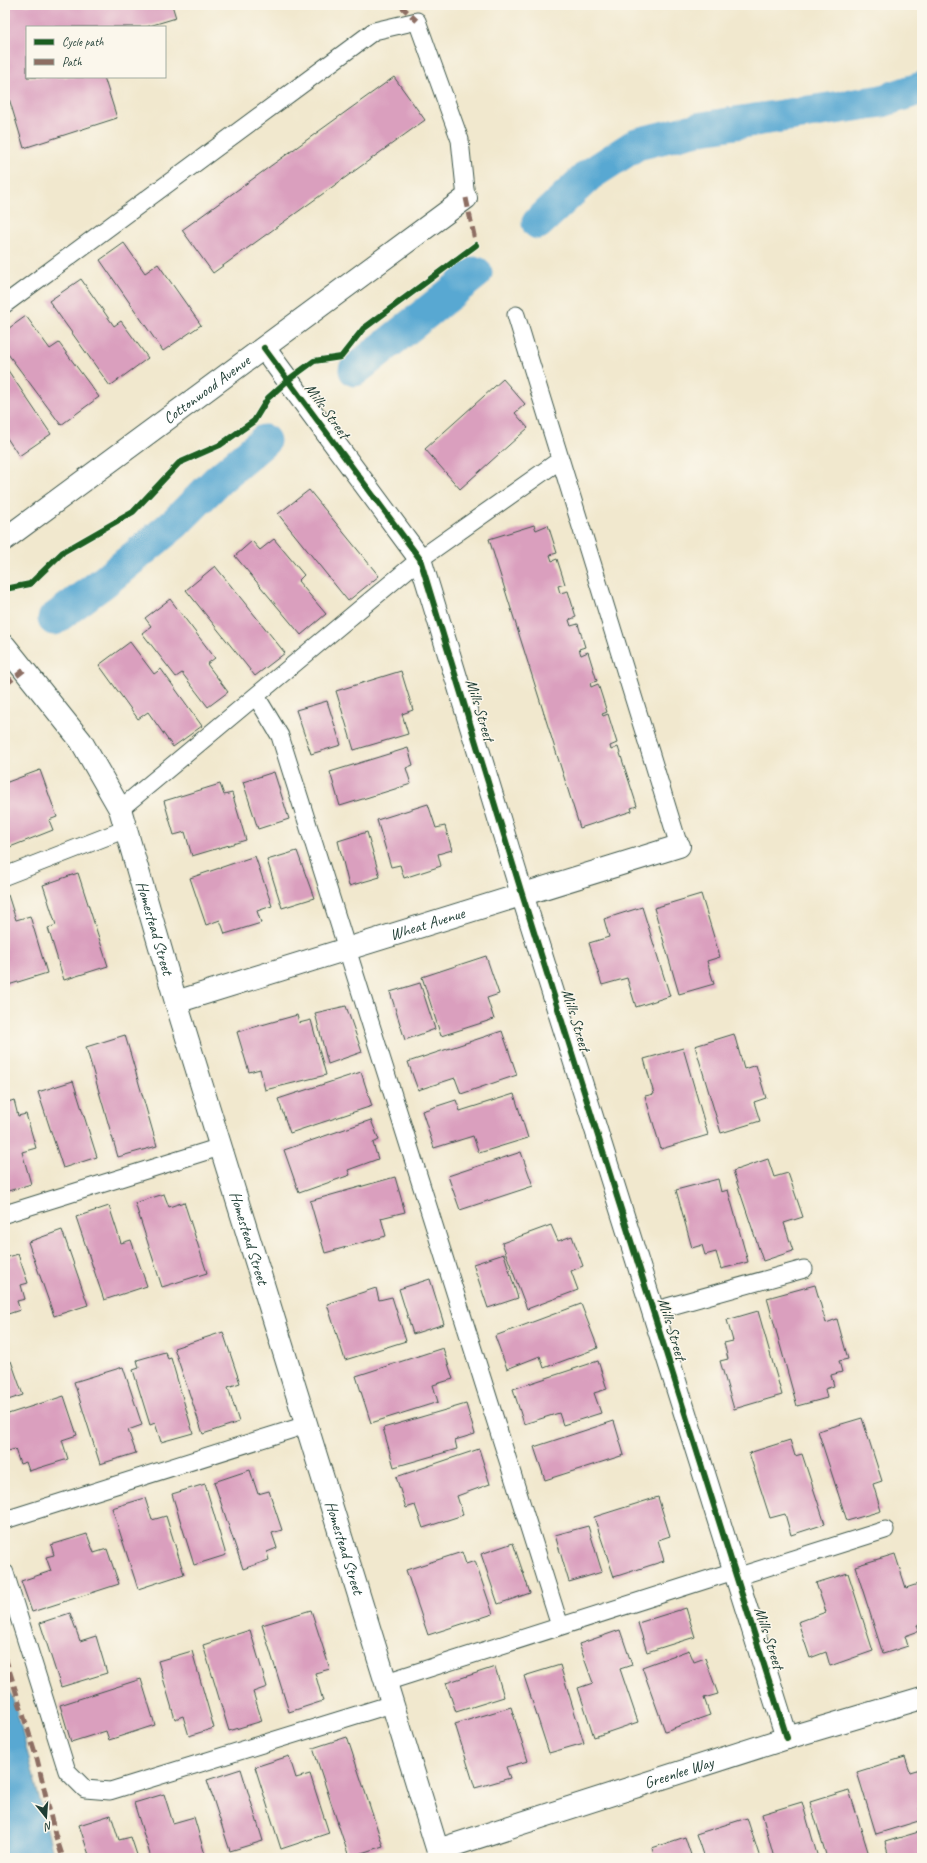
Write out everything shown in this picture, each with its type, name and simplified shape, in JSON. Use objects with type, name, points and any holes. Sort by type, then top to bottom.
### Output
[{"type":"street","name":"Cottonwood Avenue","points":[[5,539],[466,198]]},
{"type":"street","name":"Mills Street","points":[[264,348],[420,560],[522,894],[787,1738]]},
{"type":"street","name":"Homestead Street","points":[[5,646],[81,741],[120,809],[220,1147],[439,1854]]},
{"type":"street","name":"Wheat Avenue","points":[[176,1002],[680,846]]},
{"type":"street","name":"Greenlee Way","points":[[439,1854],[787,1738],[922,1698]]},
{"type":"lane","points":[[5,304],[374,31],[417,21],[460,140],[466,198]]},
{"type":"lane","points":[[516,315],[680,846]]},
{"type":"lane","points":[[120,809],[420,560],[560,460]]},
{"type":"lane","points":[[256,696],[280,736],[348,948],[560,1626]]},
{"type":"lane","points":[[5,876],[126,830]]},
{"type":"lane","points":[[5,1214],[220,1147]]},
{"type":"lane","points":[[653,1311],[804,1269]]},
{"type":"lane","points":[[5,1520],[306,1425]]},
{"type":"lane","points":[[386,1682],[560,1626],[885,1530]]},
{"type":"lane","points":[[5,1573],[67,1771],[85,1789],[110,1790],[392,1704]]},
{"type":"water","points":[[5,1674],[20,1723],[54,1857],[52,1858],[5,1858]]},
{"type":"building","points":[[5,5],[172,5],[176,18],[149,26],[26,26],[26,78],[104,78],[117,118],[24,148],[5,85]]},
{"type":"building","points":[[394,77],[425,120],[213,273],[182,230]]},
{"type":"building","points":[[124,243],[145,273],[158,264],[201,325],[163,351],[100,260]]},
{"type":"building","points":[[81,279],[114,326],[121,321],[148,358],[110,386],[49,301]]},
{"type":"building","points":[[26,316],[50,349],[59,343],[99,397],[61,425],[5,350],[5,331]]},
{"type":"building","points":[[5,366],[51,434],[19,456],[5,435]]},
{"type":"building","points":[[503,379],[525,404],[515,413],[528,428],[460,489],[425,449]]},
{"type":"building","points":[[309,490],[379,576],[348,601],[278,514]]},
{"type":"building","points":[[534,525],[536,530],[548,525],[557,553],[550,555],[552,561],[557,559],[565,584],[558,586],[560,593],[568,591],[576,617],[569,620],[571,626],[578,624],[585,647],[579,649],[581,655],[588,652],[597,681],[590,683],[591,687],[598,684],[607,712],[602,714],[603,716],[608,714],[617,743],[610,746],[611,750],[618,747],[637,806],[631,808],[632,811],[580,828],[489,539]]},
{"type":"building","points":[[274,539],[304,575],[298,581],[326,614],[301,635],[235,556],[252,541],[260,550]]},
{"type":"building","points":[[215,566],[285,653],[255,676],[186,590]]},
{"type":"building","points":[[170,599],[215,658],[207,664],[228,692],[208,707],[182,673],[176,677],[142,633],[151,626],[145,618]]},
{"type":"building","points":[[130,642],[154,674],[161,669],[202,726],[173,747],[148,712],[138,719],[99,665]]},
{"type":"building","points":[[401,671],[413,710],[402,714],[408,734],[354,750],[336,691]]},
{"type":"building","points":[[327,701],[341,745],[311,754],[296,710]]},
{"type":"building","points":[[408,748],[413,765],[406,768],[411,784],[340,806],[330,772]]},
{"type":"building","points":[[40,770],[57,817],[49,820],[53,830],[5,849],[5,783]]},
{"type":"building","points":[[274,772],[289,819],[258,829],[243,782]]},
{"type":"building","points":[[220,784],[224,795],[232,793],[246,840],[192,856],[185,832],[174,835],[164,801]]},
{"type":"building","points":[[428,804],[436,828],[445,826],[452,850],[438,854],[441,866],[404,878],[400,865],[391,867],[377,820]]},
{"type":"building","points":[[367,832],[380,877],[349,886],[338,841]]},
{"type":"building","points":[[297,851],[314,898],[282,908],[267,860]]},
{"type":"building","points":[[255,856],[272,906],[257,911],[261,923],[225,934],[220,920],[206,925],[190,878]]},
{"type":"building","points":[[78,873],[108,966],[64,980],[48,928],[56,925],[43,885]]},
{"type":"building","points":[[701,894],[720,957],[707,961],[714,984],[679,994],[654,908]]},
{"type":"building","points":[[8,895],[16,920],[30,916],[47,973],[5,986],[5,896]]},
{"type":"building","points":[[642,907],[670,996],[636,1007],[627,978],[602,985],[589,943],[609,937],[604,919]]},
{"type":"building","points":[[486,956],[499,994],[487,998],[494,1019],[441,1036],[422,977]]},
{"type":"building","points":[[420,983],[435,1029],[405,1040],[390,992]]},
{"type":"building","points":[[346,1006],[362,1052],[328,1064],[315,1013]]},
{"type":"building","points":[[297,1015],[299,1023],[311,1020],[326,1075],[265,1090],[260,1069],[249,1072],[237,1032]]},
{"type":"building","points":[[502,1031],[517,1075],[461,1094],[455,1078],[418,1090],[408,1062]]},
{"type":"building","points":[[734,1034],[744,1069],[756,1065],[766,1098],[754,1102],[760,1121],[721,1133],[695,1046]]},
{"type":"building","points":[[125,1035],[157,1146],[118,1157],[86,1047]]},
{"type":"building","points":[[683,1048],[708,1135],[661,1149],[645,1096],[654,1094],[644,1059]]},
{"type":"building","points":[[361,1072],[372,1106],[290,1133],[278,1099]]},
{"type":"building","points":[[73,1081],[97,1157],[63,1168],[38,1092]]},
{"type":"building","points":[[514,1094],[528,1138],[479,1153],[473,1136],[434,1148],[422,1111],[456,1100],[460,1111]]},
{"type":"building","points":[[14,1100],[18,1116],[26,1114],[36,1148],[22,1152],[31,1184],[5,1192],[5,1103]]},
{"type":"building","points":[[371,1120],[379,1140],[373,1143],[378,1159],[348,1170],[350,1175],[299,1193],[284,1150]]},
{"type":"building","points":[[521,1152],[533,1186],[460,1210],[448,1176]]},
{"type":"building","points":[[768,1159],[774,1177],[788,1173],[803,1217],[784,1223],[793,1251],[763,1261],[733,1171]]},
{"type":"building","points":[[395,1177],[405,1212],[381,1218],[386,1236],[325,1253],[310,1201]]},
{"type":"building","points":[[718,1179],[721,1192],[728,1190],[748,1262],[721,1269],[716,1252],[705,1255],[702,1245],[692,1248],[676,1190]]},
{"type":"building","points":[[164,1194],[169,1207],[184,1202],[207,1273],[162,1287],[135,1203]]},
{"type":"building","points":[[109,1206],[121,1243],[131,1240],[147,1286],[104,1300],[76,1217]]},
{"type":"building","points":[[551,1225],[558,1241],[572,1236],[583,1266],[571,1271],[578,1290],[527,1309],[502,1243]]},
{"type":"building","points":[[62,1230],[88,1305],[54,1316],[28,1242]]},
{"type":"building","points":[[18,1254],[28,1283],[21,1285],[25,1299],[17,1301],[20,1310],[5,1315],[5,1258]]},
{"type":"building","points":[[504,1254],[518,1298],[488,1308],[473,1264]]},
{"type":"building","points":[[430,1279],[444,1324],[413,1334],[399,1289]]},
{"type":"building","points":[[815,1285],[826,1323],[837,1319],[848,1359],[839,1361],[842,1372],[831,1375],[834,1386],[825,1389],[827,1398],[797,1406],[767,1298]]},
{"type":"building","points":[[376,1288],[379,1300],[392,1297],[406,1341],[345,1360],[327,1304]]},
{"type":"building","points":[[581,1304],[598,1348],[544,1368],[540,1356],[507,1369],[495,1336]]},
{"type":"building","points":[[758,1311],[782,1395],[734,1409],[720,1361],[728,1359],[724,1343],[733,1341],[727,1320]]},
{"type":"building","points":[[223,1332],[240,1383],[228,1387],[239,1422],[203,1434],[174,1348]]},
{"type":"building","points":[[443,1348],[453,1379],[433,1385],[438,1402],[371,1423],[356,1376]]},
{"type":"building","points":[[165,1352],[168,1359],[171,1358],[193,1433],[161,1442],[155,1423],[150,1425],[133,1370],[139,1368],[137,1360]]},
{"type":"building","points":[[11,1361],[23,1395],[5,1401],[5,1363]]},
{"type":"building","points":[[598,1361],[607,1389],[594,1393],[601,1413],[563,1425],[559,1413],[524,1424],[513,1389]]},
{"type":"building","points":[[123,1367],[142,1425],[128,1430],[136,1453],[100,1464],[74,1382]]},
{"type":"building","points":[[64,1396],[77,1435],[62,1440],[68,1459],[29,1471],[26,1462],[20,1464],[15,1449],[5,1452],[5,1415]]},
{"type":"building","points":[[466,1404],[475,1434],[455,1440],[457,1449],[394,1467],[383,1428]]},
{"type":"building","points":[[862,1418],[882,1481],[873,1484],[881,1511],[847,1521],[818,1431]]},
{"type":"building","points":[[614,1421],[624,1455],[545,1480],[534,1447]]},
{"type":"building","points":[[790,1440],[795,1456],[802,1454],[825,1524],[791,1535],[785,1514],[770,1518],[749,1453]]},
{"type":"building","points":[[479,1449],[490,1484],[457,1496],[463,1515],[423,1528],[415,1505],[406,1508],[396,1477]]},
{"type":"building","points":[[250,1470],[258,1494],[269,1491],[282,1530],[272,1533],[277,1548],[267,1552],[269,1560],[243,1569],[214,1482]]},
{"type":"building","points":[[205,1484],[226,1555],[194,1565],[172,1494]]},
{"type":"building","points":[[658,1497],[670,1536],[658,1540],[664,1561],[614,1577],[594,1517]]},
{"type":"building","points":[[145,1498],[152,1520],[166,1516],[184,1574],[138,1589],[112,1508]]},
{"type":"building","points":[[588,1526],[602,1572],[569,1582],[555,1535]]},
{"type":"building","points":[[87,1534],[94,1553],[107,1549],[119,1584],[32,1612],[21,1581],[51,1571],[46,1557],[54,1555],[51,1545]]},
{"type":"building","points":[[513,1543],[530,1593],[498,1604],[481,1554]]},
{"type":"building","points":[[462,1552],[466,1564],[475,1561],[493,1614],[428,1635],[406,1570]]},
{"type":"building","points":[[895,1554],[906,1588],[918,1584],[922,1596],[922,1624],[917,1625],[919,1631],[905,1636],[908,1646],[883,1654],[855,1566]]},
{"type":"building","points":[[848,1573],[873,1651],[830,1666],[826,1652],[810,1658],[798,1622],[826,1612],[816,1583]]},
{"type":"building","points":[[686,1608],[695,1637],[647,1652],[638,1623]]},
{"type":"building","points":[[311,1610],[330,1669],[315,1673],[323,1701],[289,1712],[262,1625]]},
{"type":"building","points":[[70,1613],[80,1641],[96,1636],[107,1673],[61,1687],[40,1623]]},
{"type":"building","points":[[250,1630],[267,1687],[253,1692],[262,1721],[229,1731],[203,1645]]},
{"type":"building","points":[[620,1630],[632,1665],[620,1669],[638,1722],[594,1737],[578,1688],[593,1683],[579,1644]]},
{"type":"building","points":[[689,1650],[694,1662],[705,1658],[718,1694],[704,1698],[710,1715],[665,1731],[642,1667]]},
{"type":"building","points":[[192,1651],[214,1728],[189,1736],[183,1716],[175,1719],[158,1661]]},
{"type":"building","points":[[560,1665],[584,1743],[549,1753],[524,1676]]},
{"type":"building","points":[[495,1667],[504,1697],[456,1712],[446,1683]]},
{"type":"building","points":[[141,1679],[155,1725],[109,1740],[106,1731],[71,1742],[60,1705]]},
{"type":"building","points":[[511,1707],[528,1761],[506,1767],[510,1778],[475,1788],[455,1724]]},
{"type":"building","points":[[347,1737],[383,1846],[349,1857],[313,1748]]},
{"type":"building","points":[[289,1756],[296,1778],[310,1774],[329,1833],[281,1849],[255,1767]]},
{"type":"building","points":[[905,1757],[910,1772],[920,1769],[922,1775],[922,1807],[919,1808],[922,1820],[876,1834],[857,1772]]},
{"type":"building","points":[[241,1769],[263,1841],[230,1851],[207,1780]]},
{"type":"building","points":[[849,1790],[870,1858],[827,1858],[810,1802]]},
{"type":"building","points":[[164,1794],[173,1823],[194,1817],[206,1858],[151,1858],[134,1803]]},
{"type":"building","points":[[802,1802],[818,1858],[774,1858],[762,1814]]},
{"type":"building","points":[[111,1815],[119,1840],[131,1837],[138,1858],[90,1858],[79,1825]]},
{"type":"building","points":[[747,1818],[760,1858],[704,1858],[696,1834]]},
{"type":"building","points":[[922,1831],[922,1858],[889,1858],[885,1842]]},
{"type":"building","points":[[685,1837],[692,1858],[655,1858],[652,1848]]},
{"type":"building","points":[[633,1855],[634,1858],[624,1858]]},
{"type":"waterway","points":[[538,223],[589,175],[637,144],[702,128],[882,101],[922,88]]},
{"type":"waterway","points":[[355,370],[476,273]]},
{"type":"waterway","points":[[54,619],[104,582],[174,524],[218,480],[264,441]]},
{"type":"marked path","points":[[400,5],[417,21]]},
{"type":"marked path","points":[[466,198],[476,245],[473,247]]},
{"type":"marked path","points":[[5,685],[24,670]]},
{"type":"marked path","points":[[5,1657],[37,1759],[55,1834],[63,1858]]},
{"type":"cycle path","points":[[5,589],[30,584],[63,552],[133,512],[179,463],[220,445],[254,421],[268,398],[288,380],[314,361],[341,357],[363,329],[476,245]]},
{"type":"cycle path","points":[[264,348],[420,559],[522,894],[787,1738]]}]
